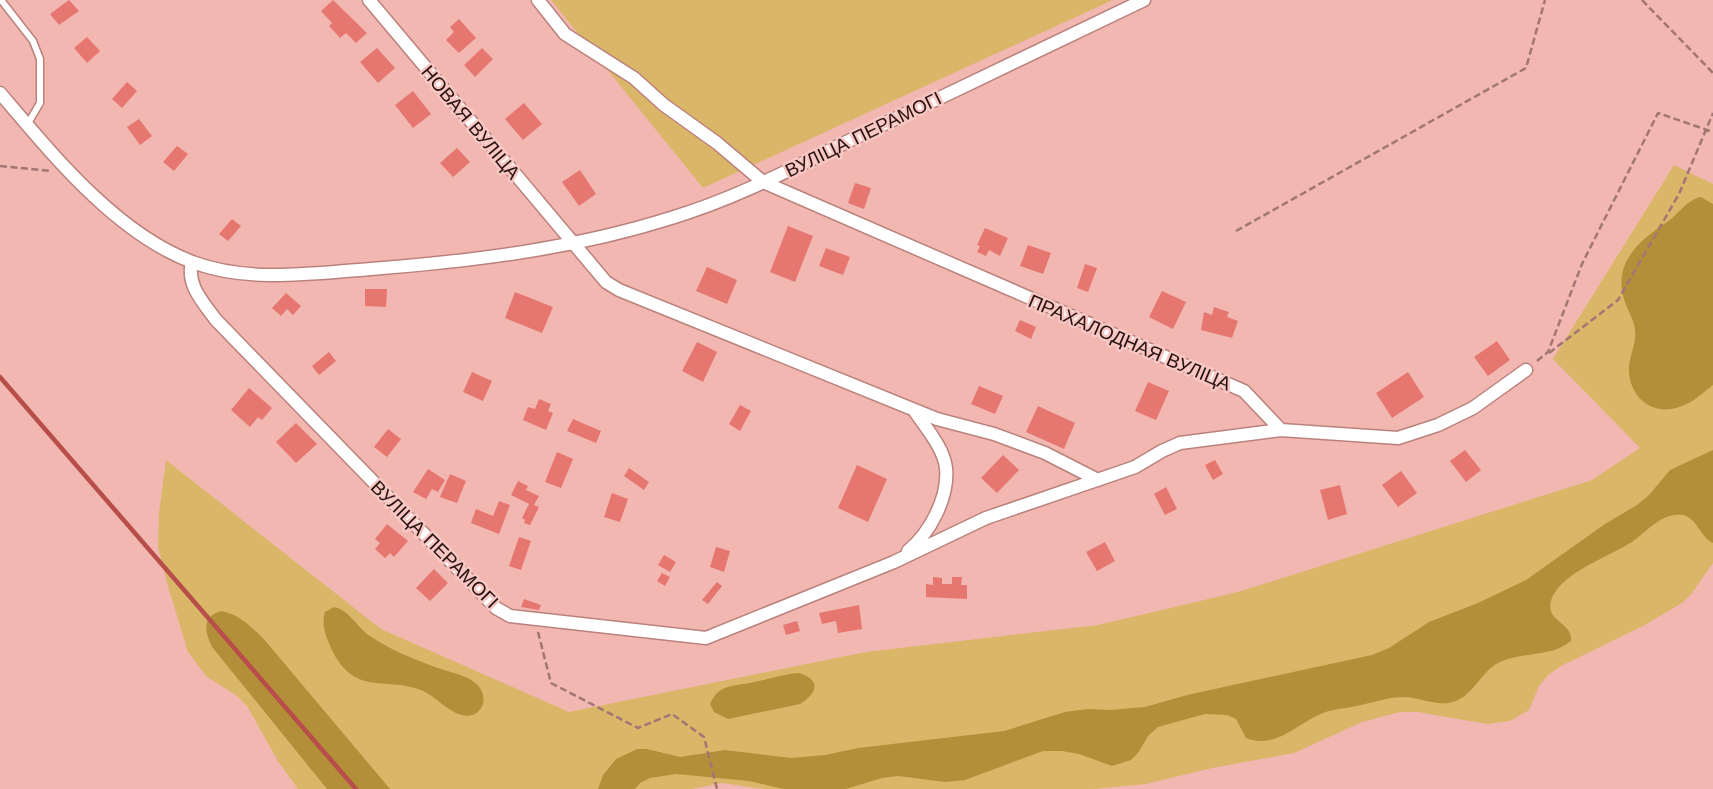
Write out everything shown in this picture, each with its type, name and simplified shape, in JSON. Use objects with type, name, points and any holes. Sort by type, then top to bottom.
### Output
[{"type":"street","name":"НОВАЯ ВУЛІЦА","points":[[369,0],[573,245]]},
{"type":"street","name":"ПРАХАЛОДНАЯ ВУЛІЦА","points":[[538,0],[565,34],[634,78],[664,105],[717,143],[763,182],[1244,391],[1281,430]]},
{"type":"street","name":"ВУЛІЦА ПЕРАМОГІ","points":[[0,93],[92,196],[140,232],[192,262],[244,274],[279,275],[462,262],[573,245],[673,218],[763,182],[1144,0]]},
{"type":"street","points":[[573,245],[606,282],[619,290],[914,409],[1020,443],[1098,480]]},
{"type":"street","name":"ВУЛІЦА ПЕРАМОГІ","points":[[192,262],[191,282],[216,320],[496,608],[510,616],[706,638],[894,562],[986,518],[1135,467],[1162,450],[1180,443],[1281,430]]},
{"type":"street","points":[[1281,430],[1398,438],[1438,425],[1473,408],[1526,370]]},
{"type":"street","name":"ВУЛІЦА ПЕРАМОГІ","points":[[894,562],[926,532],[937,512],[945,485],[946,467],[939,449],[914,409]]},
{"type":"lane","points":[[1,0],[33,41],[40,59],[40,103],[27,125]]},
{"type":"path","points":[[1236,231],[1526,68],[1545,0]]},
{"type":"path","points":[[1642,0],[1713,73]]},
{"type":"path","points":[[1526,370],[1548,352],[1582,264],[1658,113],[1713,132]]},
{"type":"path","points":[[1526,370],[1618,300],[1679,194],[1713,113]]},
{"type":"path","points":[[0,166],[72,174]]},
{"type":"path","points":[[535,619],[551,683],[638,728],[672,714],[704,737],[717,789]]},
{"type":"shaded area","points":[[551,0],[1113,0],[703,188]]},
{"type":"shaded area","points":[[1674,165],[1713,184],[1713,563],[1682,603],[1548,675],[1539,686],[1529,710],[1510,721],[1487,724],[1418,712],[1400,712],[1362,722],[1294,753],[1212,768],[1146,784],[1095,789],[764,789],[722,783],[691,789],[298,789],[278,761],[247,706],[236,695],[207,677],[188,652],[167,583],[158,547],[159,513],[166,460],[381,629],[569,712],[866,652],[1098,625],[1238,592],[1592,480],[1640,448],[1553,359]]},
{"type":"shaded area","points":[[1701,197],[1713,204],[1713,385],[1686,404],[1663,409],[1646,404],[1634,391],[1631,382],[1629,366],[1635,330],[1624,299],[1622,274],[1631,253],[1647,236],[1672,219],[1687,204]]},
{"type":"shaded area","points":[[1713,450],[1713,543],[1683,515],[1674,515],[1658,521],[1632,542],[1574,574],[1557,589],[1550,608],[1555,618],[1568,630],[1571,641],[1554,650],[1500,662],[1456,701],[1436,703],[1410,697],[1387,699],[1333,710],[1318,715],[1279,737],[1258,741],[1246,738],[1236,719],[1227,715],[1205,714],[1158,727],[1131,760],[1112,766],[1079,754],[1043,751],[965,780],[945,782],[898,776],[846,789],[784,789],[749,781],[676,774],[650,778],[635,789],[598,789],[603,775],[616,759],[637,749],[680,757],[725,750],[791,758],[825,755],[858,748],[1004,731],[1065,712],[1145,707],[1187,695],[1372,655],[1389,648],[1429,622],[1526,580],[1605,524],[1637,505],[1670,470]]},
{"type":"shaded area","points":[[334,607],[349,615],[365,633],[386,646],[421,662],[468,678],[480,688],[483,695],[480,709],[465,716],[452,711],[421,690],[370,682],[349,673],[331,648],[325,630],[325,612]]},
{"type":"shaded area","points":[[221,611],[239,618],[263,638],[390,789],[327,789],[212,647],[206,626],[210,617]]},
{"type":"shaded area","points":[[799,673],[814,683],[810,696],[800,704],[728,719],[714,712],[710,704],[717,693],[729,687]]},
{"type":"building","points":[[69,0],[79,11],[59,25],[50,14]]},
{"type":"building","points":[[333,0],[367,33],[356,43],[346,33],[340,38],[329,26],[332,23],[321,11]]},
{"type":"building","points":[[459,19],[476,38],[459,53],[446,40],[454,32],[450,27]]},
{"type":"building","points":[[87,37],[100,51],[87,63],[74,48]]},
{"type":"building","points":[[377,48],[395,68],[378,83],[360,62]]},
{"type":"building","points":[[482,48],[493,59],[475,77],[464,65]]},
{"type":"building","points":[[127,82],[137,91],[122,108],[112,99]]},
{"type":"building","points":[[413,91],[431,114],[413,128],[395,105]]},
{"type":"building","points":[[524,103],[542,124],[523,140],[505,119]]},
{"type":"building","points":[[139,119],[152,136],[140,145],[127,127]]},
{"type":"building","points":[[177,146],[188,154],[174,171],[163,162]]},
{"type":"building","points":[[457,148],[470,162],[453,177],[440,163]]},
{"type":"building","points":[[580,170],[596,194],[579,206],[562,182]]},
{"type":"building","points":[[855,183],[871,188],[864,209],[848,203]]},
{"type":"building","points":[[232,219],[241,226],[228,241],[219,234]]},
{"type":"building","points":[[788,226],[813,236],[795,282],[770,272]]},
{"type":"building","points":[[985,228],[1008,238],[1000,256],[989,250],[986,256],[977,252],[980,246],[977,245]]},
{"type":"building","points":[[1028,245],[1051,253],[1043,274],[1020,266]]},
{"type":"building","points":[[826,248],[850,257],[843,275],[819,266]]},
{"type":"building","points":[[1085,264],[1097,268],[1088,292],[1077,288]]},
{"type":"building","points":[[707,267],[737,280],[727,304],[696,291]]},
{"type":"building","points":[[365,289],[387,289],[386,307],[365,306]]},
{"type":"building","points":[[1162,291],[1186,302],[1173,329],[1149,317]]},
{"type":"building","points":[[515,292],[553,307],[542,333],[505,318]]},
{"type":"building","points":[[286,293],[301,306],[293,315],[287,309],[281,316],[272,308]]},
{"type":"building","points":[[1214,307],[1229,312],[1227,317],[1238,321],[1232,338],[1201,330],[1204,312],[1212,315]]},
{"type":"building","points":[[1020,320],[1036,327],[1031,339],[1015,331]]},
{"type":"building","points":[[1497,341],[1510,360],[1488,376],[1474,357]]},
{"type":"building","points":[[697,342],[717,352],[703,382],[682,371]]},
{"type":"building","points":[[329,352],[336,361],[319,375],[312,366]]},
{"type":"building","points":[[472,372],[492,381],[483,401],[463,392]]},
{"type":"building","points":[[1408,372],[1424,397],[1392,418],[1376,393]]},
{"type":"building","points":[[1148,382],[1169,391],[1156,420],[1135,411]]},
{"type":"building","points":[[979,386],[1003,396],[995,414],[971,404]]},
{"type":"building","points":[[249,388],[272,408],[262,420],[258,417],[250,427],[231,410]]},
{"type":"building","points":[[539,399],[551,404],[548,411],[553,413],[546,430],[523,420],[528,407],[535,409]]},
{"type":"building","points":[[740,405],[751,411],[740,431],[729,424]]},
{"type":"building","points":[[1038,406],[1075,423],[1064,449],[1026,432]]},
{"type":"building","points":[[573,419],[601,431],[596,443],[567,431]]},
{"type":"building","points":[[296,423],[317,444],[296,463],[276,442]]},
{"type":"building","points":[[388,429],[401,439],[387,457],[374,447]]},
{"type":"building","points":[[1465,450],[1481,470],[1466,482],[1450,461]]},
{"type":"building","points":[[557,452],[573,459],[561,488],[545,482]]},
{"type":"building","points":[[1003,455],[1019,470],[997,493],[981,478]]},
{"type":"building","points":[[1215,460],[1223,474],[1213,480],[1205,465]]},
{"type":"building","points":[[857,465],[887,479],[868,522],[838,508]]},
{"type":"building","points":[[629,468],[649,482],[644,490],[624,476]]},
{"type":"building","points":[[428,469],[445,480],[438,492],[432,489],[426,499],[413,492]]},
{"type":"building","points":[[1401,471],[1417,493],[1398,507],[1382,485]]},
{"type":"building","points":[[450,474],[466,481],[457,503],[440,497]]},
{"type":"building","points":[[518,481],[528,486],[526,490],[539,496],[534,505],[539,507],[530,525],[524,523],[522,518],[529,504],[511,495]]},
{"type":"building","points":[[1340,485],[1347,514],[1328,520],[1320,490]]},
{"type":"building","points":[[1166,487],[1177,509],[1165,515],[1154,494]]},
{"type":"building","points":[[612,493],[628,499],[620,522],[604,517]]},
{"type":"building","points":[[499,501],[510,505],[499,534],[471,523],[476,509],[493,516]]},
{"type":"building","points":[[387,524],[408,541],[394,557],[390,553],[385,558],[375,549],[380,543],[375,539]]},
{"type":"building","points":[[519,537],[531,541],[521,570],[509,566]]},
{"type":"building","points":[[1105,542],[1115,561],[1097,571],[1086,552]]},
{"type":"building","points":[[716,547],[730,551],[724,572],[710,567]]},
{"type":"building","points":[[664,555],[676,562],[670,572],[658,565]]},
{"type":"building","points":[[434,569],[448,583],[430,601],[416,588]]},
{"type":"building","points":[[662,573],[670,577],[665,586],[657,581]]},
{"type":"building","points":[[933,577],[942,578],[942,584],[952,584],[952,577],[962,577],[961,585],[967,585],[967,599],[926,597],[926,584],[933,585]]},
{"type":"building","points":[[717,582],[722,586],[708,604],[702,600]]},
{"type":"building","points":[[524,599],[541,605],[539,610],[521,607]]},
{"type":"building","points":[[859,605],[862,629],[838,633],[836,621],[822,624],[819,613]]},
{"type":"building","points":[[797,621],[800,631],[786,635],[783,625]]},
{"type":"waterway","points":[[0,377],[356,789]]}]
